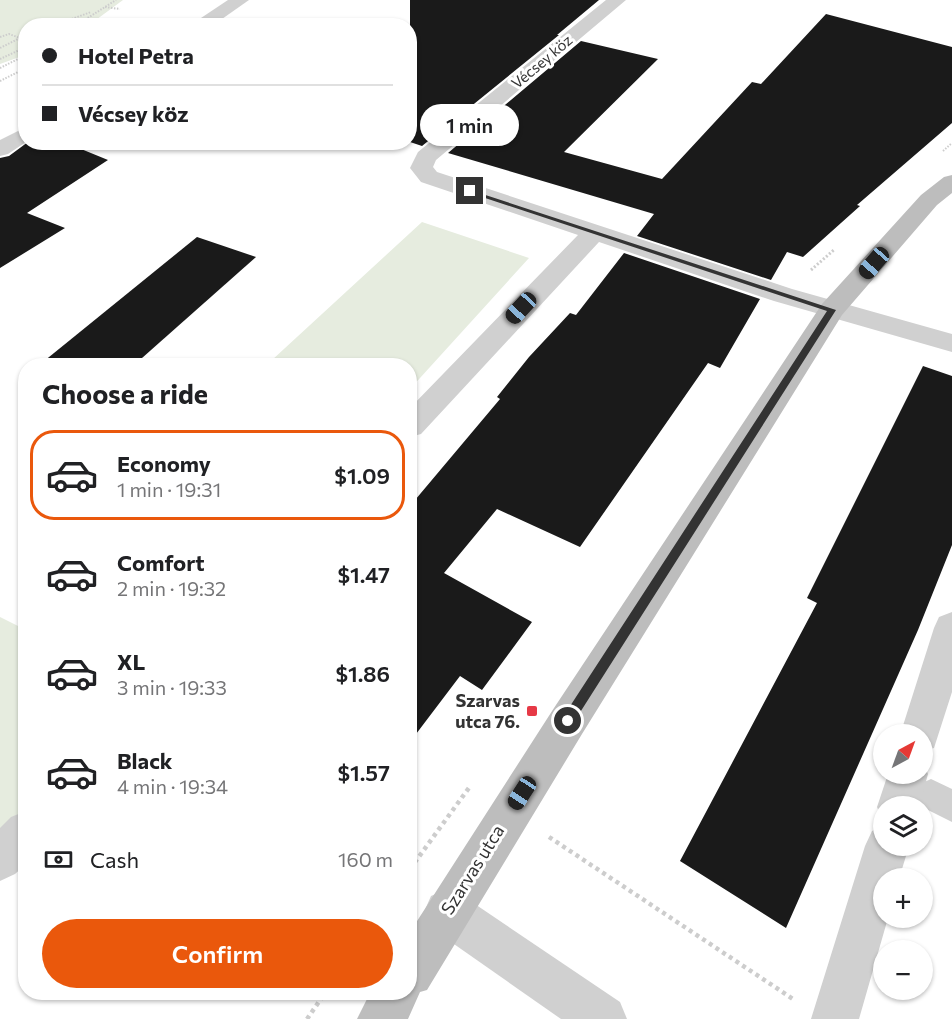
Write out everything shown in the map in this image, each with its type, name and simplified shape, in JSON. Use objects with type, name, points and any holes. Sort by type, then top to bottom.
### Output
[{"type":"street","points":[[211,18],[240,0]]},
{"type":"street","name":"Vécsey köz","points":[[617,0],[426,157],[421,168],[429,177],[832,310],[952,343]]},
{"type":"street","points":[[0,149],[18,138]]},
{"type":"street","name":"Szarvas utca","points":[[417,961],[511,810],[832,310],[929,200],[952,182]]},
{"type":"street","points":[[417,419],[594,233]]},
{"type":"street","points":[[923,724],[952,628]]},
{"type":"street","points":[[0,859],[18,840]]},
{"type":"street","points":[[818,1012],[882,856]]},
{"type":"street","points":[[447,912],[603,1019]]},
{"type":"street","points":[[381,1019],[393,1000]]},
{"type":"path","points":[[86,18],[116,0]]},
{"type":"path","points":[[104,6],[120,9]]},
{"type":"path","points":[[75,18],[95,11]]},
{"type":"path","points":[[0,37],[9,34],[18,37]]},
{"type":"path","points":[[0,48],[18,39]]},
{"type":"path","points":[[0,59],[18,51]]},
{"type":"path","points":[[0,68],[18,59]]},
{"type":"path","points":[[0,81],[18,72]]},
{"type":"path","points":[[470,787],[511,810],[818,1012]]},
{"type":"path","points":[[307,1019],[320,1000]]},
{"type":"shaded area","points":[[0,0],[123,0],[99,18],[18,18],[18,58],[0,64]]},
{"type":"shaded area","points":[[422,222],[529,258],[417,381],[417,358],[274,358]]},
{"type":"shaded area","points":[[0,617],[18,626],[18,829],[0,847]]},
{"type":"building","points":[[410,0],[599,0],[422,146],[417,144],[417,18],[410,18]]},
{"type":"building","points":[[826,14],[952,47],[952,123],[857,205],[860,206],[803,257],[787,252],[771,280],[637,236],[654,214],[448,153],[581,41],[658,59],[564,152],[662,179],[752,82],[761,84]]},
{"type":"building","points":[[18,149],[84,150],[108,160],[27,213],[65,228],[0,268],[0,158],[9,156]]},
{"type":"building","points":[[197,237],[256,257],[142,358],[48,358]]},
{"type":"building","points":[[624,253],[760,299],[720,368],[708,363],[580,547],[497,509],[444,573],[532,622],[482,690],[460,676],[417,733],[417,498],[500,399],[497,397],[529,357],[570,313],[576,315]]},
{"type":"building","points":[[923,366],[952,376],[952,545],[918,630],[876,724],[873,724],[873,732],[786,928],[680,861],[817,603],[807,598]]},
{"type":"place","name":"Szarvas utca 76.","points":[[532,711]]},
{"type":"route","points":[[470,191],[832,310],[568,721]]}]
